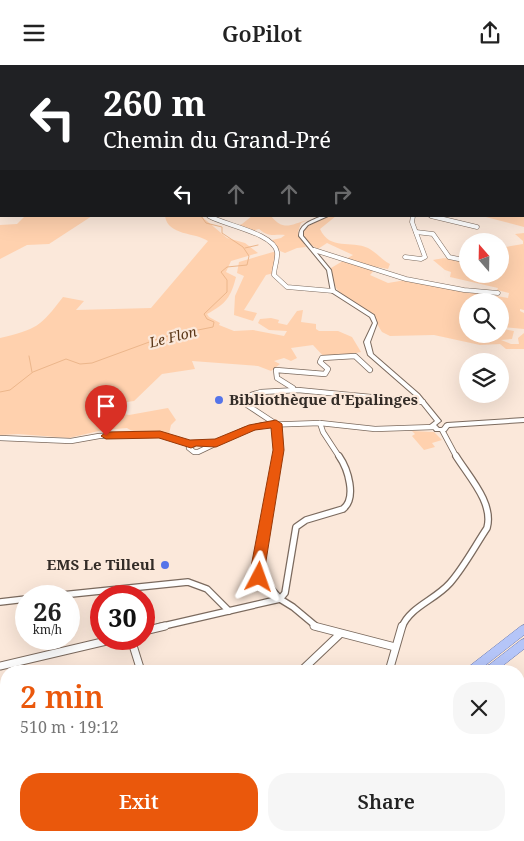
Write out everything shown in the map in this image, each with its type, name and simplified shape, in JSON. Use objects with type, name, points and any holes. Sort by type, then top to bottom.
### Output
[{"type":"main road","points":[[479,665],[524,629]]},
{"type":"main road","points":[[497,665],[524,643]]},
{"type":"street","points":[[211,217],[263,237],[272,243],[277,252],[274,275],[285,286],[333,291],[372,316],[375,323],[367,342],[371,355],[409,387],[438,421],[447,425],[524,420]]},
{"type":"street","points":[[324,217],[307,224],[301,231],[304,241],[314,250],[329,270],[333,291]]},
{"type":"street","points":[[405,257],[425,258],[412,222],[413,217]]},
{"type":"street","points":[[435,217],[477,227]]},
{"type":"street","points":[[416,231],[433,234],[449,257],[459,259]]},
{"type":"street","points":[[314,250],[406,279],[464,290],[498,293]]},
{"type":"street","points":[[298,390],[290,387],[278,378],[276,370],[324,374],[328,369],[320,362],[322,359],[351,355],[355,356],[370,370]]},
{"type":"street","points":[[276,424],[241,401],[241,398],[279,390],[298,390],[423,402]]},
{"type":"street","points":[[434,427],[433,423],[438,421]]},
{"type":"street","points":[[155,628],[280,599],[286,593],[296,527],[306,520],[343,509],[350,500],[349,473],[323,432],[320,423]]},
{"type":"street","points":[[191,445],[190,450],[198,452],[252,427],[276,424],[320,423],[375,429],[434,427],[442,430],[488,507],[489,521],[487,528],[450,583],[432,600],[413,611],[403,624],[390,665]]},
{"type":"street","points":[[276,424],[278,450],[257,572],[280,599],[293,607],[316,627],[395,647]]},
{"type":"street","points":[[442,430],[446,429],[447,425]]},
{"type":"street","points":[[0,437],[71,441],[99,436],[152,434],[165,436],[191,445],[195,443],[216,443]]},
{"type":"street","points":[[80,593],[178,581],[195,582],[207,588],[229,611]]},
{"type":"street","points":[[0,602],[15,600]]},
{"type":"street","points":[[307,665],[340,634]]},
{"type":"street","points":[[24,665],[90,646]]},
{"type":"street","points":[[134,650],[139,665]]},
{"type":"shaded area","points":[[24,217],[90,217],[49,244],[27,245],[0,259],[0,225],[17,224]]},
{"type":"shaded area","points":[[165,217],[202,217],[227,238],[245,243],[258,253],[231,261],[226,272],[236,277],[232,290],[219,307],[207,314],[220,323],[219,325],[234,331],[253,330],[284,336],[287,331],[269,330],[258,323],[260,319],[271,318],[279,320],[278,323],[287,325],[297,311],[303,310],[301,322],[316,324],[316,329],[319,331],[338,331],[352,337],[361,352],[326,359],[313,345],[291,348],[297,358],[291,361],[284,358],[274,361],[280,364],[271,371],[258,366],[192,361],[195,369],[162,374],[134,401],[110,407],[101,407],[95,420],[103,425],[119,415],[168,408],[176,420],[171,425],[169,434],[136,432],[127,428],[103,430],[69,438],[18,434],[0,435],[0,338],[22,332],[37,325],[49,315],[63,297],[84,301],[76,310],[151,308],[208,241],[176,230],[167,222]]},
{"type":"shaded area","points":[[251,217],[272,217],[284,225],[292,225],[308,220],[301,223],[298,232],[306,247],[297,248],[285,253],[280,251],[272,240],[285,235],[269,235],[259,229],[255,230],[258,234],[236,226]]},
{"type":"shaded area","points":[[326,217],[335,217],[320,229],[324,236],[335,243],[368,248],[390,264],[388,269],[377,267],[370,275],[388,283],[406,280],[480,293],[459,293],[459,340],[434,335],[390,336],[382,332],[372,316],[342,296],[344,295],[337,290],[334,283],[331,268],[353,255],[327,243],[318,249],[303,232],[306,227]]},
{"type":"shaded area","points":[[486,217],[524,217],[524,227]]},
{"type":"shaded area","points":[[524,233],[524,310],[520,309],[520,311],[524,313],[524,329],[509,328],[509,293],[497,290],[498,288],[476,283],[509,283],[509,246],[523,244],[523,241],[515,234]]},
{"type":"shaded area","points":[[273,252],[280,254],[274,273],[266,275],[244,310],[257,313],[253,321],[234,315],[235,296],[244,276],[237,273],[239,262]]},
{"type":"shaded area","points":[[443,259],[459,260],[459,279],[450,277],[451,272],[445,270],[433,260]]},
{"type":"shaded area","points":[[509,330],[514,331],[512,339],[509,339]]},
{"type":"shaded area","points":[[524,333],[524,349],[506,349],[500,344],[480,345],[471,343],[519,344],[518,338]]},
{"type":"shaded area","points":[[412,431],[434,432],[442,440],[432,443],[435,447],[424,450],[412,436],[415,434]]},
{"type":"waterway","name":"Le Flon","points":[[0,392],[10,390],[33,372],[66,359],[80,364],[92,363],[163,337],[213,327],[214,322],[207,319],[204,314],[227,292],[227,280],[221,272],[227,267],[247,265],[249,256],[243,247],[222,233],[222,227],[206,223],[202,217]]},
{"type":"waterway","points":[[245,248],[258,245]]},
{"type":"waterway","points":[[29,356],[32,372]]},
{"type":"place","name":"Bibliothèque d'Epalinges","points":[[219,400]]},
{"type":"place","name":"EMS Le Tilleul","points":[[165,565]]},
{"type":"route","points":[[106,436],[160,434],[191,445],[195,443],[216,443],[252,427],[276,424],[279,441],[278,450],[257,572],[259,577]]}]
